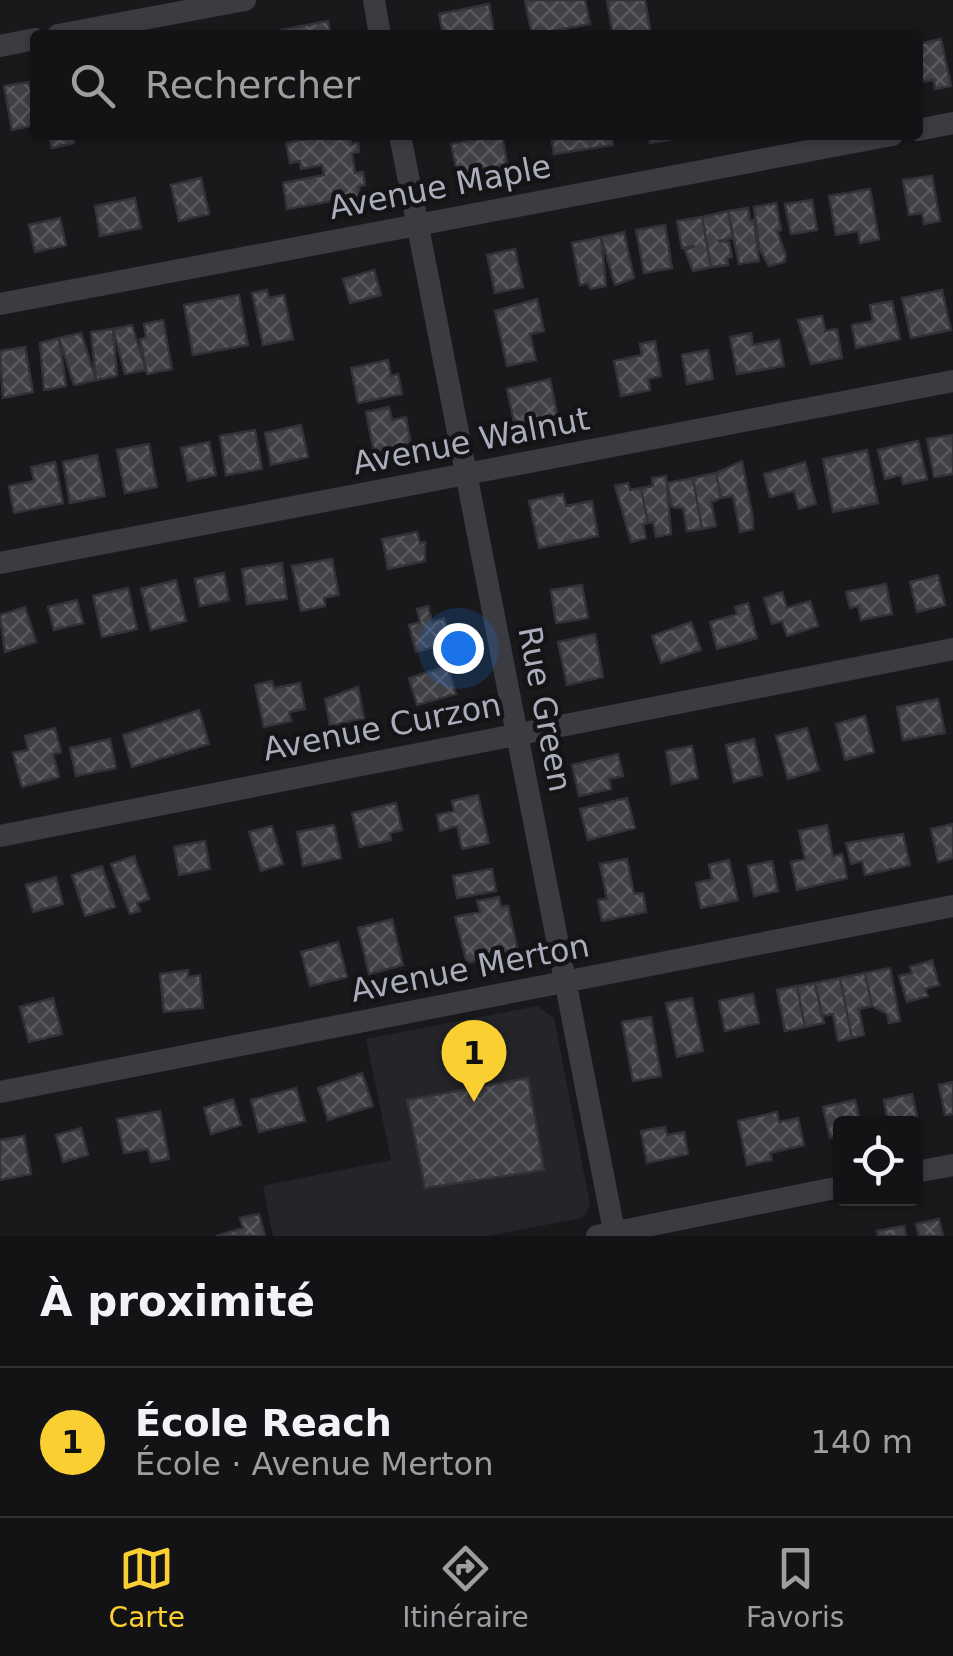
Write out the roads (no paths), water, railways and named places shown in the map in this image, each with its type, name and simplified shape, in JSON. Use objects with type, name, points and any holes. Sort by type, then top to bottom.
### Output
[{"type":"street","points":[[85,30],[245,0]]},
{"type":"street","points":[[374,0],[379,30]]},
{"type":"street","points":[[0,46],[30,40]]},
{"type":"street","points":[[923,129],[953,124]]},
{"type":"street","name":"Rue Green","points":[[401,140],[567,982],[609,1235]]},
{"type":"street","name":"Avenue Maple","points":[[0,304],[865,140]]},
{"type":"street","name":"Avenue Walnut","points":[[0,563],[953,381]]},
{"type":"street","name":"Avenue Curzon","points":[[0,836],[953,649]]},
{"type":"street","name":"Avenue Merton","points":[[0,1092],[953,906]]},
{"type":"street","points":[[923,1171],[953,1165]]},
{"type":"street","points":[[609,1235],[833,1188]]},
{"type":"place","name":"École Reach","points":[[474,1102]]}]
